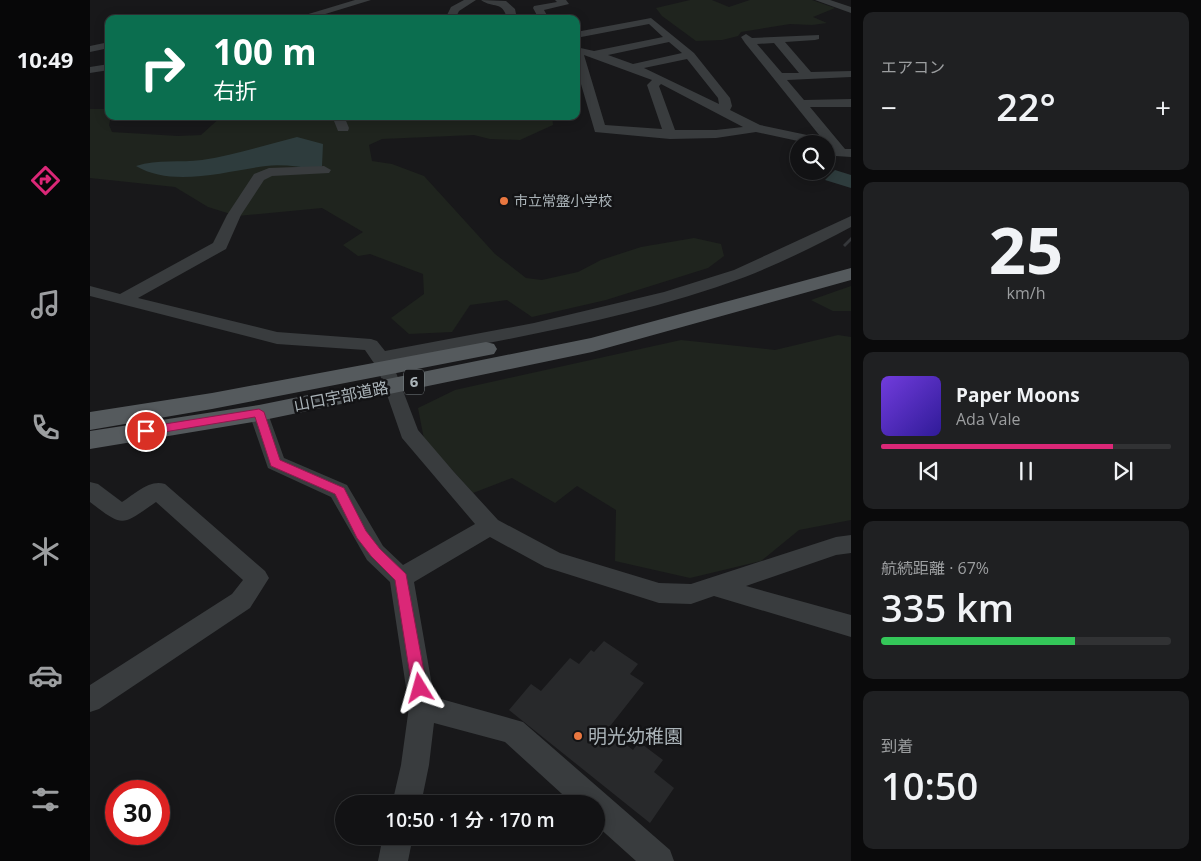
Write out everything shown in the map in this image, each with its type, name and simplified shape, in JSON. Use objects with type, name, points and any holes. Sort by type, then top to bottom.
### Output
[{"type":"main road","name":"山口宇部道路","points":[[90,422],[387,371],[592,345],[851,274]]},
{"type":"main road","name":"山口宇部道路","points":[[90,440],[259,412],[387,371]]},
{"type":"street","points":[[312,15],[366,0]]},
{"type":"street","points":[[452,15],[455,8],[471,0]]},
{"type":"street","points":[[486,0],[502,3],[510,9],[511,15]]},
{"type":"street","points":[[542,15],[538,8],[564,4],[560,0]]},
{"type":"street","points":[[820,0],[851,10]]},
{"type":"street","points":[[580,34],[651,21],[690,55],[724,98],[726,106],[722,111]]},
{"type":"street","points":[[815,38],[748,39],[842,153],[851,153]]},
{"type":"street","points":[[597,54],[670,39]]},
{"type":"street","points":[[777,40],[808,76]]},
{"type":"street","points":[[90,49],[105,47]]},
{"type":"street","points":[[580,51],[597,54],[632,68],[756,128],[790,135]]},
{"type":"street","points":[[632,68],[690,55]]},
{"type":"street","points":[[580,60],[600,130],[630,130],[670,135],[725,134],[756,128]]},
{"type":"street","points":[[90,70],[105,68]]},
{"type":"street","points":[[778,77],[851,74]]},
{"type":"street","points":[[659,80],[653,85],[670,135]]},
{"type":"street","points":[[802,104],[851,103]]},
{"type":"street","points":[[835,162],[851,165]]},
{"type":"street","points":[[123,299],[220,246],[234,215],[259,176],[269,172],[324,170]]},
{"type":"street","points":[[387,371],[534,328],[669,296],[740,273],[815,240],[851,221]]},
{"type":"street","points":[[834,229],[848,239]]},
{"type":"street","points":[[90,291],[277,338],[348,340],[371,346],[387,371],[409,433],[490,526],[553,560],[659,593],[691,594],[836,546],[851,544]]},
{"type":"street","points":[[259,412],[275,463],[339,491],[362,534],[375,553],[401,578],[422,707],[415,765],[408,795]]},
{"type":"street","points":[[90,490],[122,514],[157,490],[257,578],[241,601],[90,700]]},
{"type":"street","points":[[401,578],[490,526]]},
{"type":"street","points":[[715,587],[851,626]]},
{"type":"street","points":[[422,707],[513,731],[585,795]]},
{"type":"street","points":[[605,813],[659,861]]},
{"type":"street","points":[[393,861],[396,845]]},
{"type":"shaded area","points":[[690,0],[712,0],[729,7],[750,0],[812,0],[835,8],[813,17],[827,23],[812,25],[790,24],[741,32],[738,36],[722,40],[696,41],[662,16],[656,8]]},
{"type":"shaded area","points":[[90,109],[105,109],[105,120],[110,120],[109,125],[112,132],[178,136],[201,135],[218,120],[552,120],[553,125],[520,140],[490,139],[474,135],[382,139],[369,145],[372,161],[392,164],[424,176],[495,254],[526,278],[542,280],[578,272],[601,260],[641,247],[694,238],[721,244],[724,256],[708,268],[606,300],[532,317],[507,300],[470,305],[452,332],[409,334],[391,318],[424,294],[423,274],[370,254],[358,256],[343,245],[363,232],[322,208],[237,216],[208,207],[175,187],[90,178]]},
{"type":"shaded area","points":[[297,137],[323,144],[322,166],[316,169],[272,165],[217,174],[183,177],[151,173],[136,166],[214,158]]},
{"type":"shaded area","points":[[835,170],[851,175],[851,188],[825,180],[835,180]]},
{"type":"shaded area","points":[[851,286],[851,311],[833,311],[811,300]]},
{"type":"shaded area","points":[[838,335],[851,337],[851,520],[799,530],[761,561],[690,578],[615,561],[616,510],[577,486],[555,503],[512,478],[473,493],[424,439],[418,408],[455,390],[681,340],[775,350]]},
{"type":"building","name":"明光幼稚園","points":[[604,641],[638,664],[630,674],[644,683],[607,730],[633,750],[639,742],[663,760],[654,772],[674,788],[650,823],[509,710],[531,684],[541,691],[570,658],[579,664],[591,650],[594,652]]},
{"type":"place","name":"市立常盤小学校","points":[[504,201]]},
{"type":"place","name":"明光幼稚園","points":[[578,736]]},
{"type":"route","points":[[146,431],[259,412],[275,463],[339,491],[362,534],[375,553],[401,578],[420,688]]}]
